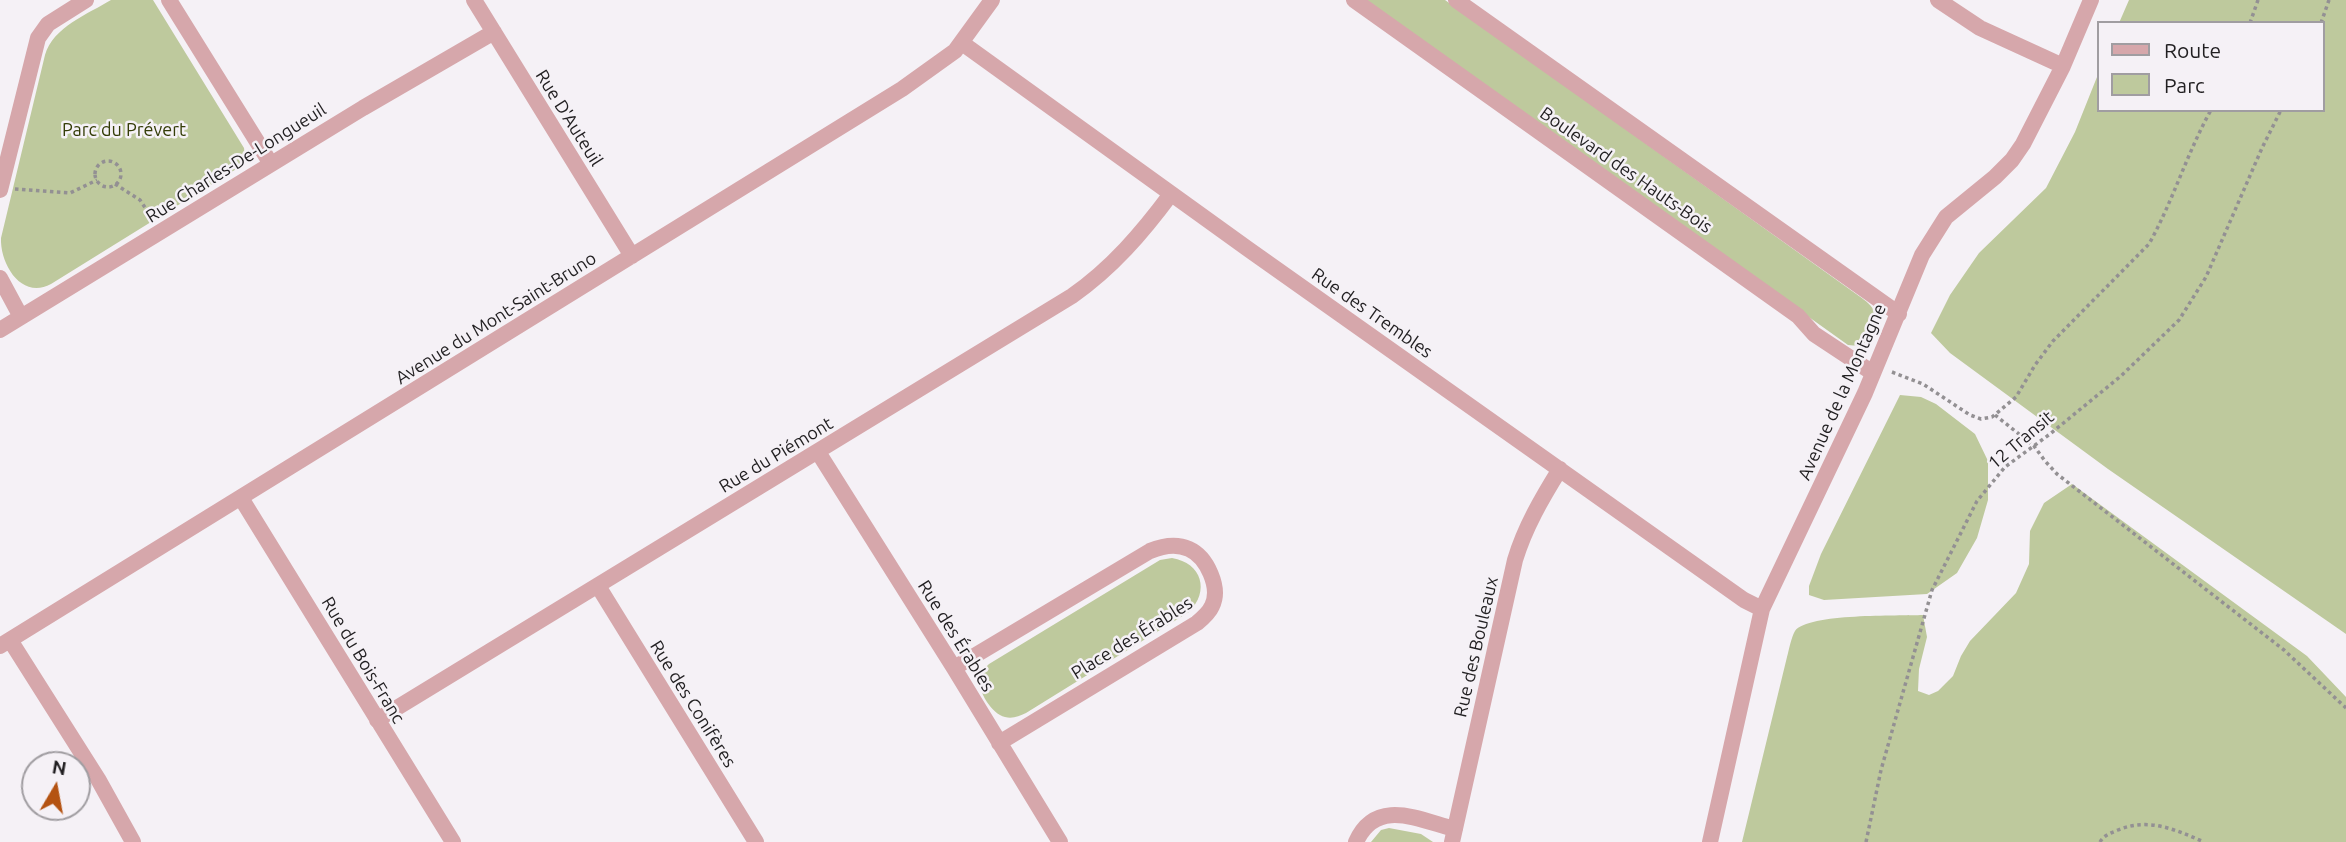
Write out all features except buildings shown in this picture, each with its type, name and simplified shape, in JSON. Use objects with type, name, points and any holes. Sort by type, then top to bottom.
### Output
[{"type":"street","points":[[0,188],[37,38],[48,24],[86,0]]},
{"type":"street","points":[[169,0],[271,164]]},
{"type":"street","name":"Rue D'Auteuil","points":[[474,0],[632,256]]},
{"type":"street","name":"Avenue du Mont-Saint-Bruno","points":[[5,643],[902,89],[937,66],[962,43],[992,0]]},
{"type":"street","name":"Boulevard des Hauts-Bois","points":[[1354,0],[1798,316],[1814,334],[1873,373]]},
{"type":"street","points":[[1456,0],[1899,314]]},
{"type":"street","points":[[1938,0],[1980,28],[2063,66]]},
{"type":"street","name":"Avenue de la Montagne","points":[[1710,842],[1762,610],[1873,373],[1922,255],[1947,217],[1995,177],[2023,144],[2063,66],[2091,0]]},
{"type":"street","name":"Rue Charles-De-Longueuil","points":[[0,330],[271,164],[494,32]]},
{"type":"street","name":"Rue des Trembles","points":[[962,43],[1171,194],[1762,610]]},
{"type":"street","name":"Rue du Piémont","points":[[377,720],[1030,323],[1093,281],[1134,240],[1171,194]]},
{"type":"street","points":[[0,278],[21,317]]},
{"type":"street","name":"Rue des Érables","points":[[818,452],[1060,842]]},
{"type":"street","name":"Rue des Bouleaux","points":[[1454,835],[1515,560],[1531,519],[1560,469]]},
{"type":"street","name":"Rue du Bois-Franc","points":[[241,498],[453,842]]},
{"type":"street","name":"Place des Érables","points":[[954,668],[1150,551],[1172,545],[1186,547],[1198,556],[1209,570],[1215,598],[1208,613],[1197,623],[999,743]]},
{"type":"street","name":"Rue des Conifères","points":[[598,586],[756,842]]},
{"type":"street","points":[[5,643],[98,779],[133,842]]},
{"type":"street","points":[[1356,842],[1362,829],[1370,821],[1388,814],[1404,816],[1454,835]]},
{"type":"path","points":[[2251,21],[2258,0]]},
{"type":"path","points":[[2322,21],[2329,0]]},
{"type":"path","points":[[1908,377],[1981,419],[1995,415],[2016,397],[2053,341],[2149,244],[2194,141],[2210,112]]},
{"type":"path","name":"12 Transit","points":[[1866,842],[1881,770],[1932,590],[1977,501],[2005,467],[2121,376],[2179,320],[2206,277],[2280,112]]},
{"type":"path","points":[[116,184],[121,177],[120,169],[111,161],[99,164],[97,180],[103,186],[116,184],[139,201],[161,232]]},
{"type":"path","points":[[0,188],[70,193],[97,180]]},
{"type":"path","points":[[1995,415],[2034,446],[2057,474],[2284,650],[2346,708]]},
{"type":"path","points":[[2100,842],[2103,837],[2133,824],[2169,827],[2204,842]]},
{"type":"green space","name":"Parc du Prévert","points":[[111,0],[153,0],[244,148],[245,156],[238,168],[51,284],[40,288],[31,287],[22,284],[9,269],[4,259],[1,238],[45,55],[49,45],[63,29]]},
{"type":"green space","points":[[1365,0],[1445,0],[1864,300],[1875,313],[1876,333],[1868,342],[1848,345]]},
{"type":"green space","points":[[2129,0],[2346,0],[2346,634],[2108,469],[1950,353],[1931,333],[1950,295],[1979,253],[2046,188],[2075,132],[2098,74],[2098,112],[2325,112],[2325,21],[2120,21]]},
{"type":"green space","points":[[1900,395],[1921,397],[1936,404],[1975,434],[1988,461],[1988,500],[1977,538],[1957,573],[1927,594],[1824,600],[1809,595],[1809,586],[1821,554]]},
{"type":"green space","points":[[2072,484],[2307,656],[2346,697],[2346,842],[1742,842],[1795,631],[1803,625],[1835,618],[1923,615],[1927,637],[1919,669],[1918,691],[1929,695],[1938,691],[1953,676],[1970,641],[2016,593],[2029,564],[2030,531],[2044,503]]},
{"type":"green space","points":[[1172,558],[1190,566],[1200,579],[1201,587],[1196,604],[1189,612],[1026,713],[1008,718],[991,707],[983,695],[980,683],[981,674],[989,664],[1160,560]]},
{"type":"green space","points":[[1389,828],[1421,834],[1433,842],[1371,842],[1381,830]]}]
